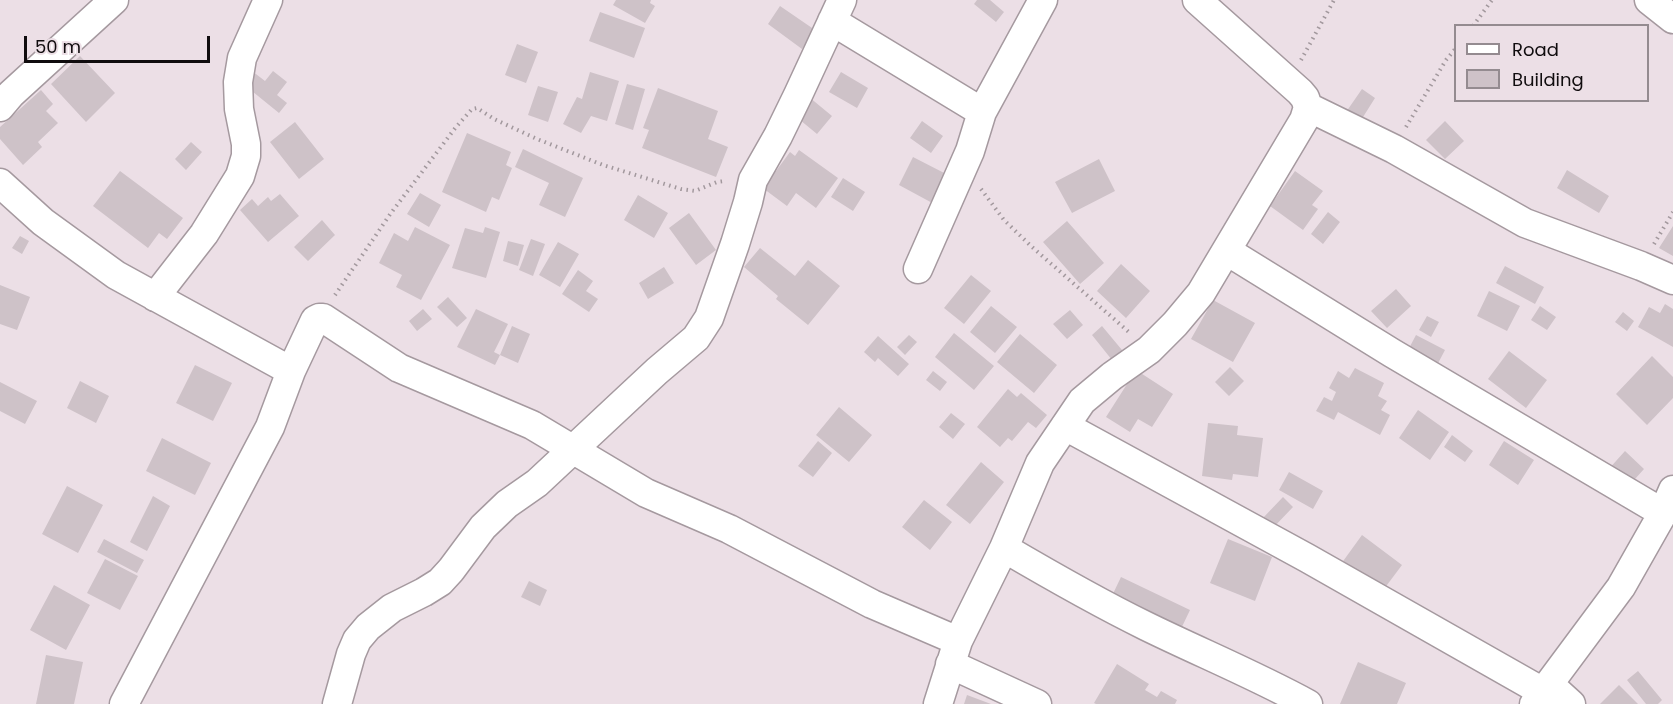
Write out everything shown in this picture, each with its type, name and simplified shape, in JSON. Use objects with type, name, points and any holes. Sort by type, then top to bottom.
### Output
[{"type":"street","points":[[155,297],[204,234],[240,176],[246,156],[246,144],[239,109],[238,82],[242,58],[268,0]]},
{"type":"street","points":[[918,269],[970,151],[982,112],[1043,0]]},
{"type":"street","points":[[938,704],[954,653],[1004,548],[1040,463],[1082,401],[1149,350],[1201,293],[1304,120],[1308,107],[1305,98],[1197,0]]},
{"type":"street","points":[[1649,0],[1673,19]]},
{"type":"street","points":[[0,107],[105,3]]},
{"type":"street","points":[[337,704],[351,654],[357,640],[368,627],[392,608],[440,582],[483,527],[507,504],[537,483],[657,370],[696,338],[709,318],[735,244],[753,180],[793,106],[837,11],[982,112]]},
{"type":"street","points":[[1308,107],[1394,148],[1525,223],[1673,280]]},
{"type":"street","points":[[0,183],[43,222],[116,275],[291,371]]},
{"type":"street","points":[[1227,250],[1392,353],[1668,502],[1621,587],[1542,693]]},
{"type":"street","points":[[124,704],[270,427],[291,371],[315,320],[319,318],[323,318],[399,368],[532,425],[646,493],[729,529],[872,604],[1037,704]]},
{"type":"street","points":[[1065,426],[1307,558],[1542,693],[1571,704]]},
{"type":"street","points":[[1004,548],[1076,590],[1200,652],[1266,681],[1308,704]]},
{"type":"path","points":[[1289,82],[1334,0]]},
{"type":"path","points":[[1474,24],[1492,0]]},
{"type":"path","points":[[1394,148],[1454,49]]},
{"type":"path","points":[[319,318],[391,213],[472,109],[477,108],[494,119],[537,139],[603,165],[681,189],[695,191],[717,182],[753,180]]},
{"type":"path","points":[[970,151],[981,190],[1004,220],[1149,350]]},
{"type":"path","points":[[1641,266],[1673,212]]},
{"type":"building","points":[[616,0],[651,0],[650,3],[655,6],[645,23],[613,5]]},
{"type":"building","points":[[977,0],[990,0],[1004,12],[996,22],[974,4]]},
{"type":"building","points":[[780,6],[815,30],[802,49],[768,24]]},
{"type":"building","points":[[600,12],[645,28],[634,58],[589,41]]},
{"type":"building","points":[[517,44],[538,52],[526,83],[505,75]]},
{"type":"building","points":[[80,56],[115,93],[86,122],[51,84]]},
{"type":"building","points":[[252,71],[265,81],[273,71],[287,82],[277,95],[287,103],[279,113],[242,83]]},
{"type":"building","points":[[590,72],[619,81],[607,121],[591,116],[581,133],[563,124],[577,97],[582,99]]},
{"type":"building","points":[[841,72],[868,88],[857,108],[829,92]]},
{"type":"building","points":[[627,84],[645,89],[633,130],[615,124]]},
{"type":"building","points":[[538,86],[558,92],[548,122],[528,115]]},
{"type":"building","points":[[658,88],[718,111],[708,139],[728,147],[716,177],[642,148],[649,130],[643,128]]},
{"type":"building","points":[[1362,89],[1375,98],[1358,125],[1344,115]]},
{"type":"building","points":[[41,90],[53,104],[46,111],[58,123],[38,142],[42,147],[23,165],[0,139],[0,127]]},
{"type":"building","points":[[809,97],[832,116],[817,134],[794,115]]},
{"type":"building","points":[[922,121],[943,136],[931,153],[910,138]]},
{"type":"building","points":[[1445,121],[1464,141],[1445,159],[1426,140]]},
{"type":"building","points":[[295,122],[324,159],[299,179],[270,142]]},
{"type":"building","points":[[467,133],[511,152],[506,165],[512,168],[499,200],[492,197],[486,212],[442,192]]},
{"type":"building","points":[[191,142],[202,152],[186,170],[175,159]]},
{"type":"building","points":[[523,149],[583,178],[565,217],[539,205],[549,183],[515,167]]},
{"type":"building","points":[[799,150],[838,178],[816,208],[796,193],[787,206],[760,186],[772,168],[776,171],[790,152],[795,156]]},
{"type":"building","points":[[913,157],[950,176],[936,205],[899,185]]},
{"type":"building","points":[[1099,159],[1115,191],[1072,213],[1055,182]]},
{"type":"building","points":[[1567,170],[1609,196],[1599,213],[1557,188]]},
{"type":"building","points":[[120,171],[183,218],[167,239],[159,233],[148,248],[93,206]]},
{"type":"building","points":[[1295,171],[1323,191],[1312,205],[1318,209],[1303,230],[1270,206]]},
{"type":"building","points":[[843,178],[865,192],[853,211],[831,197]]},
{"type":"building","points":[[420,193],[441,205],[429,227],[407,214]]},
{"type":"building","points":[[280,194],[299,216],[268,242],[240,210],[252,199],[258,206],[268,197],[271,201]]},
{"type":"building","points":[[638,195],[668,213],[654,238],[624,220]]},
{"type":"building","points":[[1328,212],[1340,222],[1323,244],[1311,234]]},
{"type":"building","points":[[689,213],[716,250],[696,265],[669,228]]},
{"type":"building","points":[[322,220],[335,235],[308,261],[294,247]]},
{"type":"building","points":[[1067,221],[1104,263],[1080,284],[1043,242]]},
{"type":"building","points":[[1673,226],[1673,256],[1659,248]]},
{"type":"building","points":[[415,227],[450,245],[421,300],[396,287],[402,275],[379,263],[394,233],[408,241]]},
{"type":"building","points":[[485,227],[500,232],[486,278],[452,268],[465,228],[483,233]]},
{"type":"building","points":[[20,236],[29,241],[22,254],[12,248]]},
{"type":"building","points":[[531,239],[545,244],[533,276],[519,270]]},
{"type":"building","points":[[508,241],[524,245],[518,266],[503,261]]},
{"type":"building","points":[[558,242],[579,254],[560,287],[539,275]]},
{"type":"building","points":[[760,248],[795,276],[808,260],[840,286],[808,325],[776,299],[778,296],[744,267]]},
{"type":"building","points":[[1121,264],[1150,291],[1126,318],[1097,291]]},
{"type":"building","points":[[1505,266],[1544,287],[1535,304],[1496,283]]},
{"type":"building","points":[[664,267],[674,283],[648,299],[639,283]]},
{"type":"building","points":[[578,270],[593,281],[586,291],[598,299],[589,312],[562,294]]},
{"type":"building","points":[[971,275],[991,291],[964,324],[944,308]]},
{"type":"building","points":[[0,285],[30,297],[17,330],[0,324]]},
{"type":"building","points":[[1396,289],[1411,306],[1387,328],[1371,311]]},
{"type":"building","points":[[1489,291],[1520,306],[1507,331],[1477,316]]},
{"type":"building","points":[[448,297],[467,318],[457,327],[437,307]]},
{"type":"building","points":[[1213,300],[1255,323],[1233,362],[1191,339]]},
{"type":"building","points":[[1665,304],[1673,309],[1673,347],[1638,327],[1649,307],[1660,313]]},
{"type":"building","points":[[991,306],[1017,327],[995,353],[970,332]]},
{"type":"building","points":[[1540,306],[1556,317],[1547,330],[1531,320]]},
{"type":"building","points":[[423,309],[432,319],[417,331],[409,321]]},
{"type":"building","points":[[476,309],[508,324],[494,352],[500,355],[495,365],[457,347]]},
{"type":"building","points":[[1070,310],[1083,325],[1067,339],[1053,324]]},
{"type":"building","points":[[1623,312],[1634,321],[1627,331],[1615,322]]},
{"type":"building","points":[[1427,316],[1439,322],[1431,337],[1419,330]]},
{"type":"building","points":[[512,326],[530,334],[518,363],[500,355]]},
{"type":"building","points":[[1102,326],[1127,356],[1116,365],[1092,335]]},
{"type":"building","points":[[954,333],[994,366],[974,390],[935,357]]},
{"type":"building","points":[[1020,334],[1057,365],[1034,393],[997,362]]},
{"type":"building","points":[[909,335],[917,342],[905,355],[897,347]]},
{"type":"building","points":[[1416,335],[1445,350],[1435,369],[1406,354]]},
{"type":"building","points":[[878,336],[909,364],[898,376],[878,358],[875,362],[864,352]]},
{"type":"building","points":[[1509,351],[1547,380],[1526,408],[1488,379]]},
{"type":"building","points":[[1652,356],[1673,377],[1673,398],[1647,425],[1616,394]]},
{"type":"building","points":[[195,365],[232,383],[213,421],[176,403]]},
{"type":"building","points":[[1230,367],[1244,381],[1229,396],[1215,382]]},
{"type":"building","points":[[1355,368],[1384,383],[1378,396],[1387,401],[1381,410],[1390,415],[1380,435],[1338,412],[1334,420],[1316,411],[1324,397],[1332,401],[1336,392],[1329,388],[1338,371],[1349,378]]},
{"type":"building","points":[[1136,370],[1173,394],[1152,427],[1138,419],[1130,432],[1106,417]]},
{"type":"building","points":[[933,371],[947,382],[940,391],[926,380]]},
{"type":"building","points":[[80,381],[109,396],[96,423],[67,408]]},
{"type":"building","points":[[0,382],[37,401],[25,424],[0,411]]},
{"type":"building","points":[[1008,389],[1017,397],[1021,393],[1047,415],[1036,428],[1028,422],[1012,441],[1008,438],[1000,447],[977,427]]},
{"type":"building","points":[[839,407],[872,435],[849,462],[816,435]]},
{"type":"building","points":[[1418,410],[1449,432],[1430,460],[1399,438]]},
{"type":"building","points":[[951,413],[965,424],[953,439],[939,427]]},
{"type":"building","points":[[1208,423],[1238,426],[1237,435],[1263,438],[1258,477],[1233,474],[1232,480],[1202,476]]},
{"type":"building","points":[[1452,435],[1473,451],[1465,462],[1444,447]]},
{"type":"building","points":[[162,438],[211,463],[195,495],[146,471]]},
{"type":"building","points":[[818,441],[832,453],[813,477],[798,466]]},
{"type":"building","points":[[1504,441],[1534,460],[1518,485],[1489,465]]},
{"type":"building","points":[[1625,451],[1644,469],[1626,489],[1607,471]]},
{"type":"building","points":[[981,462],[1004,482],[970,524],[946,505]]},
{"type":"building","points":[[1289,472],[1323,491],[1313,509],[1279,490]]},
{"type":"building","points":[[67,486],[103,505],[78,553],[42,534]]},
{"type":"building","points":[[153,496],[170,506],[147,551],[130,542]]},
{"type":"building","points":[[1283,497],[1293,507],[1272,529],[1262,519]]},
{"type":"building","points":[[924,500],[952,522],[930,550],[902,527]]},
{"type":"building","points":[[1362,535],[1402,565],[1381,593],[1341,564]]},
{"type":"building","points":[[104,539],[144,560],[137,573],[97,552]]},
{"type":"building","points":[[1228,539],[1272,557],[1255,601],[1210,583]]},
{"type":"building","points":[[105,559],[138,576],[120,610],[87,593]]},
{"type":"building","points":[[1121,577],[1190,610],[1179,633],[1110,600]]},
{"type":"building","points":[[529,581],[547,590],[540,606],[521,597]]},
{"type":"building","points":[[54,585],[90,605],[66,650],[30,630]]},
{"type":"building","points":[[46,655],[83,662],[74,704],[36,704]]},
{"type":"building","points":[[1358,662],[1406,683],[1397,704],[1340,704]]},
{"type":"building","points":[[1117,664],[1149,684],[1145,690],[1157,697],[1161,691],[1177,700],[1175,704],[1094,703]]},
{"type":"building","points":[[1638,671],[1662,700],[1658,704],[1646,704],[1627,680]]},
{"type":"building","points":[[1619,685],[1638,704],[1600,704]]},
{"type":"building","points":[[967,695],[991,704],[964,704]]}]
